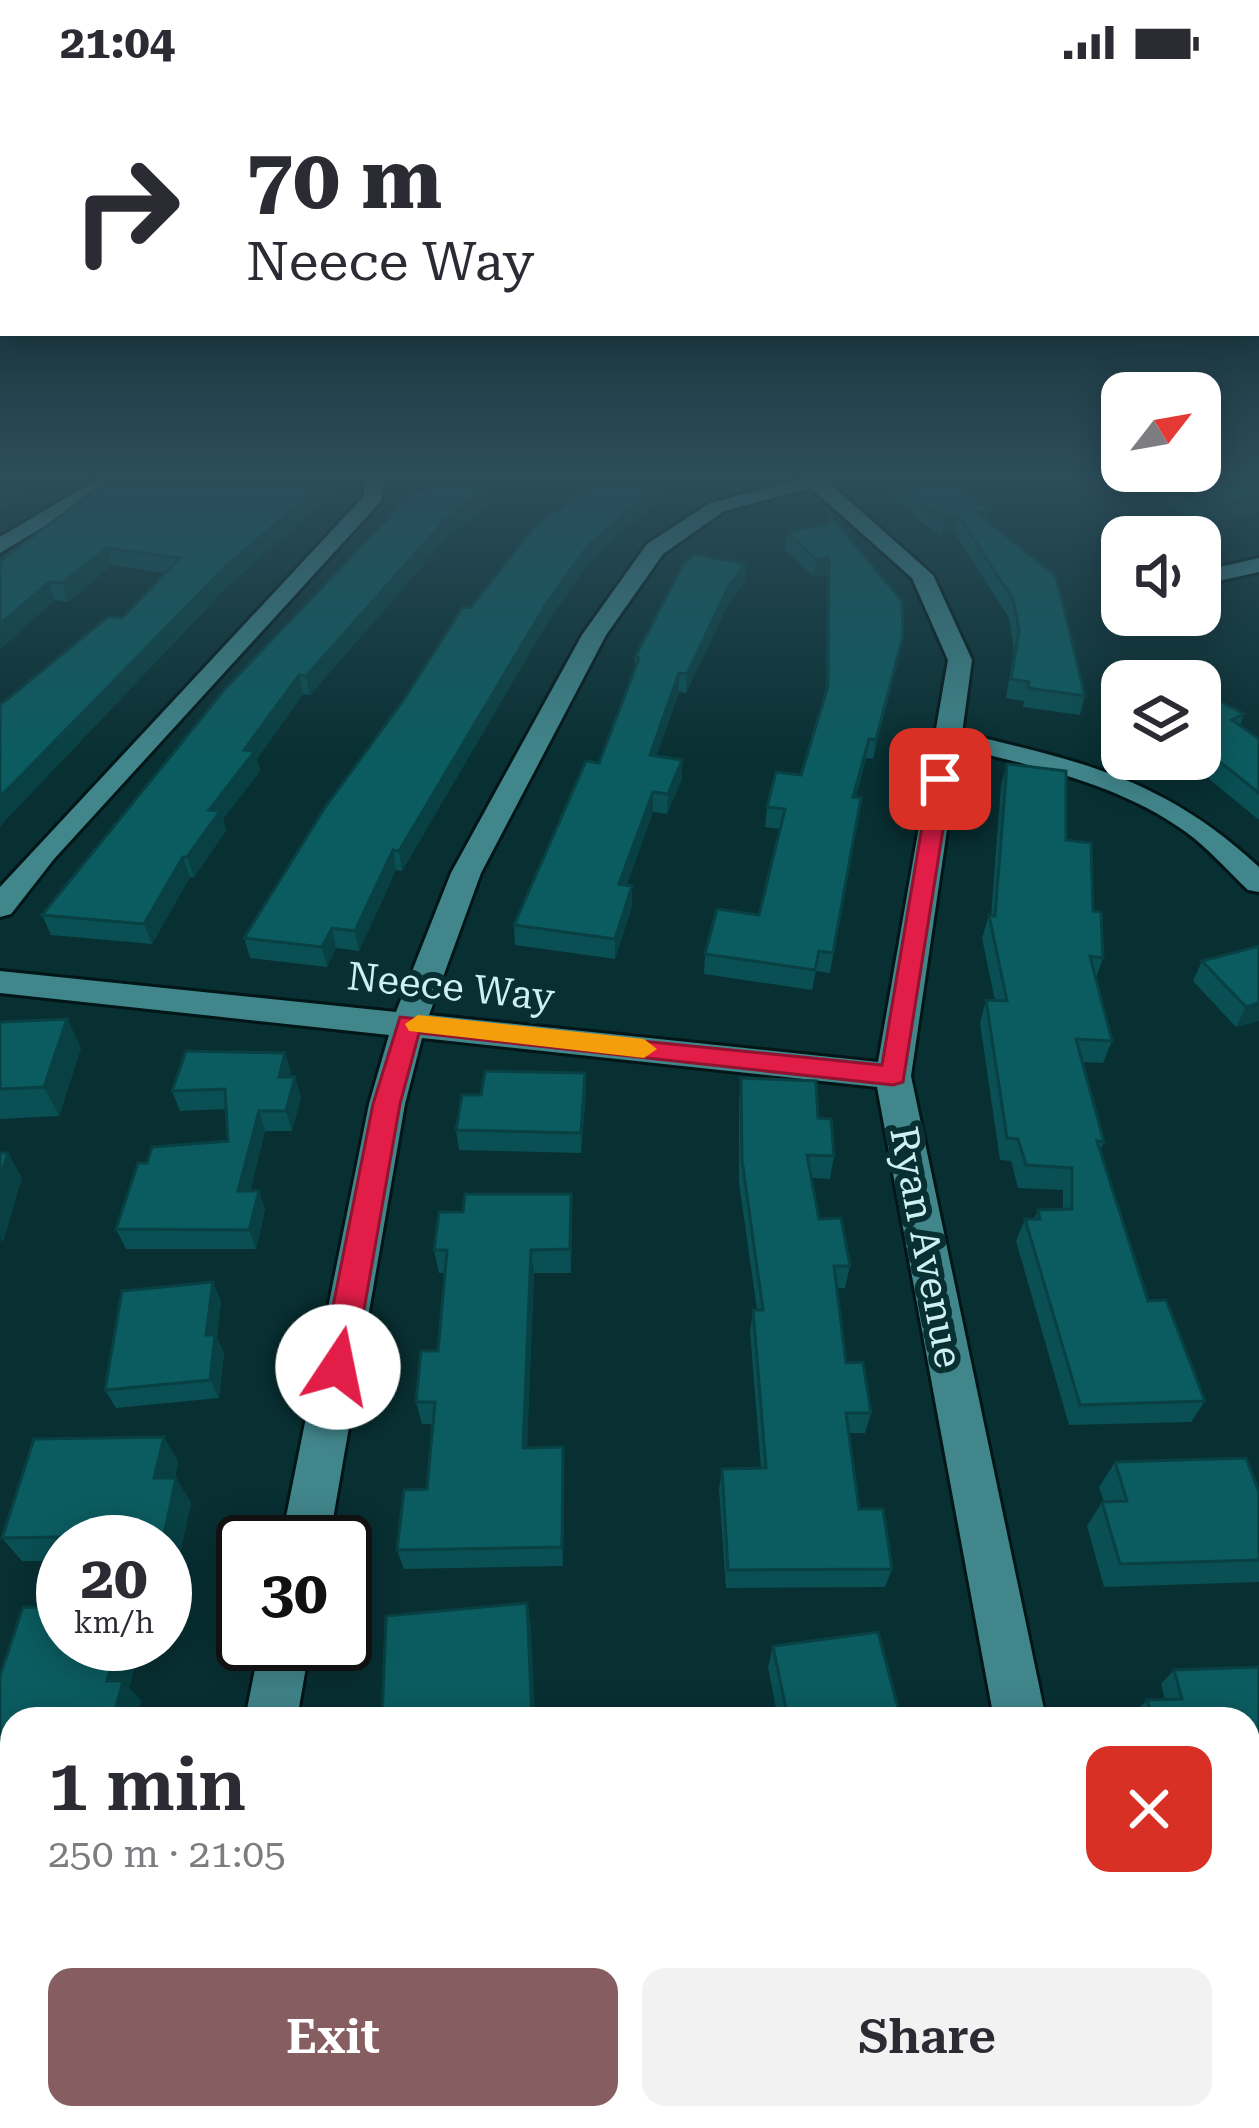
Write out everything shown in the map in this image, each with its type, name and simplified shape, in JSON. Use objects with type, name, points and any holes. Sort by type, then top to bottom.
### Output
[{"type":"street","points":[[0,907],[44,853],[307,569]]},
{"type":"street","points":[[309,1515],[387,1104],[409,1023],[466,873],[594,635],[641,569]]},
{"type":"street","name":"Ryan Avenue","points":[[916,569],[960,660],[893,1076],[1018,1707]]},
{"type":"street","points":[[947,737],[1067,768],[1135,792],[1195,825],[1259,884]]},
{"type":"street","name":"Neece Way","points":[[0,982],[893,1076]]},
{"type":"street","points":[[273,1707],[280,1671]]},
{"type":"building","points":[[0,569],[80,569],[62,583],[49,582],[0,624]]},
{"type":"building","points":[[169,569],[223,569],[0,797],[0,705],[109,616],[122,618]]},
{"type":"building","points":[[339,569],[401,569],[306,676],[299,675],[244,750],[255,751],[209,810],[220,811],[183,857],[144,924],[42,915],[225,689]]},
{"type":"building","points":[[501,569],[571,569],[399,851],[393,850],[355,931],[332,928],[322,947],[244,938],[326,806],[403,701],[463,607],[470,608]]},
{"type":"building","points":[[680,569],[742,569],[687,674],[679,673],[650,755],[682,760],[668,794],[653,792],[619,884],[632,886],[615,939],[514,925],[586,761],[599,763],[639,658],[635,657]]},
{"type":"building","points":[[829,569],[875,569],[902,601],[903,636],[876,740],[869,739],[853,797],[861,798],[833,953],[819,951],[815,970],[705,954],[717,909],[759,915],[785,809],[767,807],[776,772],[801,775],[828,686]]},
{"type":"building","points":[[994,569],[1048,569],[1056,576],[1085,696],[1028,688],[1029,682],[1011,679],[1019,630],[1013,599]]},
{"type":"building","points":[[1221,702],[1244,714],[1232,720],[1259,739],[1259,793],[1221,763]]},
{"type":"building","points":[[1007,764],[1066,771],[1066,840],[1091,843],[1093,911],[1101,912],[1103,958],[1090,956],[1112,1041],[1076,1039],[1104,1142],[1097,1141],[1148,1301],[1166,1300],[1205,1401],[1080,1405],[1025,1219],[1040,1219],[1038,1210],[1072,1209],[1072,1168],[1026,1165],[1018,1139],[1007,1138],[986,1000],[1007,1001],[989,915],[995,916]]},
{"type":"building","points":[[1259,946],[1259,1003],[1246,1007],[1202,961]]},
{"type":"building","points":[[67,1019],[44,1087],[0,1089],[0,1022]]},
{"type":"building","points":[[186,1051],[285,1053],[279,1077],[295,1077],[286,1111],[259,1111],[238,1191],[259,1191],[249,1230],[116,1229],[138,1163],[147,1163],[152,1147],[228,1141],[225,1089],[172,1091]]},
{"type":"building","points":[[485,1071],[585,1073],[581,1133],[456,1130],[462,1095],[481,1095]]},
{"type":"building","points":[[741,1078],[816,1081],[818,1118],[831,1119],[834,1156],[807,1155],[819,1219],[841,1218],[850,1266],[834,1266],[846,1363],[863,1362],[871,1413],[846,1413],[859,1509],[883,1509],[892,1569],[728,1570],[722,1469],[766,1468],[753,1310],[763,1310],[742,1160]]},
{"type":"building","points":[[0,1153],[8,1153],[0,1178]]},
{"type":"building","points":[[465,1194],[571,1194],[570,1249],[531,1250],[523,1448],[563,1447],[562,1547],[397,1550],[404,1490],[427,1489],[435,1402],[416,1402],[421,1351],[438,1351],[447,1250],[434,1250],[439,1212],[463,1212]]},
{"type":"building","points":[[213,1282],[206,1335],[215,1335],[210,1380],[105,1390],[122,1291]]},
{"type":"building","points":[[164,1437],[154,1478],[176,1478],[168,1515],[36,1515],[36,1537],[2,1538],[34,1439]]},
{"type":"building","points":[[1246,1458],[1259,1492],[1259,1560],[1120,1564],[1102,1502],[1127,1501],[1115,1462]]},
{"type":"building","points":[[527,1603],[531,1707],[382,1707],[386,1616]]},
{"type":"building","points":[[23,1607],[36,1607],[36,1671],[110,1671],[107,1681],[123,1681],[116,1707],[0,1707],[0,1676]]},
{"type":"building","points":[[878,1632],[898,1707],[786,1707],[773,1646]]},
{"type":"building","points":[[1259,1667],[1259,1707],[1149,1707],[1147,1700],[1182,1699],[1174,1670]]},
{"type":"slow traffic","points":[[418,1024],[644,1049]]},
{"type":"route","points":[[338,1367],[387,1104],[409,1023],[893,1076],[940,779]]}]
